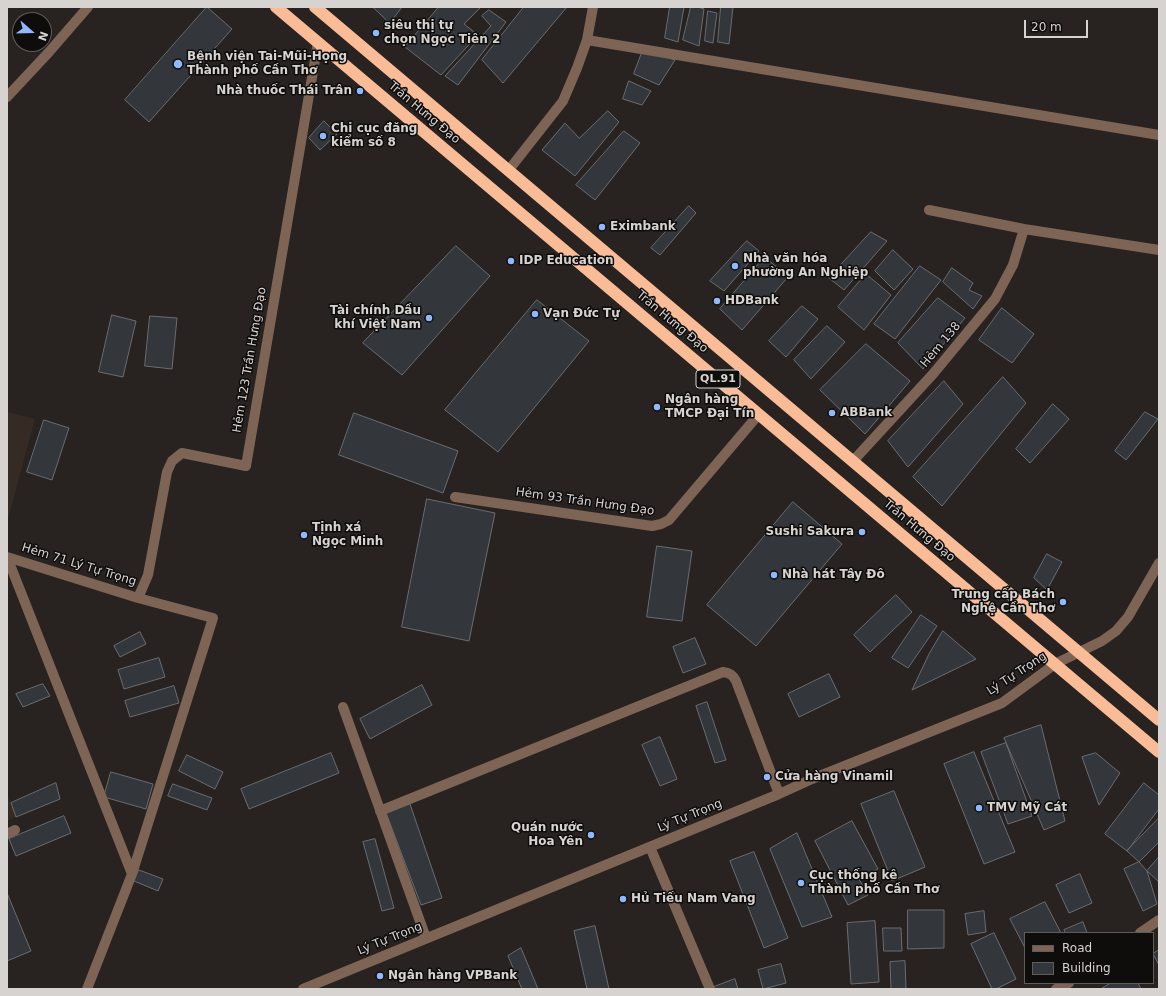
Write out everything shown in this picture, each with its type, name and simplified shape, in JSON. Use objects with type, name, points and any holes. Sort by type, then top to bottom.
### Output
[{"type":"highway","name":"Trần Hưng Đạo","points":[[276,7],[1159,752]]},
{"type":"highway","name":"Trần Hưng Đạo","points":[[315,7],[1159,720]]},
{"type":"street","points":[[7,97],[88,7]]},
{"type":"street","points":[[508,171],[563,101],[587,40],[593,7]]},
{"type":"street","points":[[587,40],[1158,132]]},
{"type":"street","name":"Hẻm 123 Trần Hưng Đạo","points":[[138,598],[148,575],[167,472],[172,461],[182,453],[246,466],[318,42]]},
{"type":"street","points":[[929,210],[1024,229],[1159,250]]},
{"type":"street","name":"Hẻm 138","points":[[852,461],[933,374],[995,299],[1013,265],[1024,229]]},
{"type":"street","name":"Hẻm 93 Trần Hưng Đạo","points":[[454,497],[652,526],[661,524],[669,520],[759,414]]},
{"type":"street","name":"Hẻm 71 Lý Tự Trọng","points":[[7,557],[138,598],[213,618],[132,874],[87,989]]},
{"type":"street","name":"Hẻm 71 Lý Tự Trọng","points":[[7,557],[132,874]]},
{"type":"street","name":"Lý Tự Trọng","points":[[303,989],[779,794],[812,778],[1002,703],[1055,664],[1102,641],[1116,631],[1128,617],[1159,563]]},
{"type":"street","points":[[380,811],[723,672],[733,676],[736,681],[779,794]]},
{"type":"street","points":[[343,707],[426,938]]},
{"type":"street","points":[[650,847],[710,989]]},
{"type":"street","points":[[1141,932],[1159,920]]},
{"type":"street","points":[[1056,989],[1066,984]]},
{"type":"shaded area","points":[[7,412],[35,419],[7,523]]},
{"type":"shaded area","points":[[7,794],[16,817],[7,821]]},
{"type":"building","name":"Bệnh viện Tai-Mũi-Họng Thành phố Cần Thơ","points":[[207,7],[232,29],[149,122],[125,100]]},
{"type":"building","points":[[373,7],[402,7],[390,23]]},
{"type":"building","points":[[439,7],[481,7],[464,24],[478,35],[441,75],[405,47]]},
{"type":"building","points":[[524,7],[567,7],[503,83],[482,60]]},
{"type":"building","points":[[670,7],[684,7],[678,42],[665,38]]},
{"type":"building","points":[[691,7],[704,9],[699,46],[683,40]]},
{"type":"building","points":[[721,7],[733,7],[729,44],[718,42]]},
{"type":"building","points":[[489,10],[506,22],[458,85],[445,76],[491,26],[482,16]]},
{"type":"building","points":[[708,11],[717,13],[713,43],[705,41]]},
{"type":"building","points":[[643,50],[675,60],[659,85],[634,74]]},
{"type":"building","points":[[629,81],[651,91],[642,105],[623,99]]},
{"type":"building","points":[[608,111],[619,122],[575,176],[542,150],[565,123],[579,138]]},
{"type":"building","name":"Chi cục đăng kiểm số 8","points":[[324,121],[337,134],[320,150],[309,138]]},
{"type":"building","points":[[624,131],[640,143],[595,200],[576,185]]},
{"type":"building","points":[[689,206],[696,213],[660,255],[651,248]]},
{"type":"building","points":[[871,232],[887,241],[844,290],[829,278]]},
{"type":"building","name":"Nhà văn hóa phường An Nghiệp","points":[[747,241],[759,251],[724,291],[710,281]]},
{"type":"building","name":"Tài chính Dầu khí Việt Nam","points":[[456,246],[490,276],[402,375],[363,343]]},
{"type":"building","points":[[893,250],[913,269],[894,290],[875,271]]},
{"type":"building","points":[[765,257],[788,277],[742,330],[720,309]]},
{"type":"building","points":[[920,266],[941,280],[895,339],[874,324]]},
{"type":"building","points":[[952,268],[973,283],[969,290],[982,296],[973,309],[943,282]]},
{"type":"building","points":[[866,274],[891,295],[864,330],[838,307]]},
{"type":"building","points":[[938,298],[965,318],[923,369],[898,343]]},
{"type":"building","points":[[537,300],[589,341],[498,452],[445,410]]},
{"type":"building","points":[[802,306],[818,319],[786,357],[769,341]]},
{"type":"building","points":[[1002,308],[1034,334],[1012,363],[979,340]]},
{"type":"building","points":[[112,315],[136,321],[123,377],[99,372]]},
{"type":"building","points":[[150,316],[177,318],[172,369],[145,366]]},
{"type":"building","points":[[827,326],[845,342],[811,379],[794,360]]},
{"type":"building","points":[[866,344],[910,381],[865,434],[820,390]]},
{"type":"building","points":[[1003,377],[1026,403],[942,506],[913,477]]},
{"type":"building","points":[[944,381],[963,404],[908,467],[888,441]]},
{"type":"building","points":[[1053,404],[1069,419],[1030,463],[1016,449]]},
{"type":"building","points":[[1145,412],[1158,419],[1126,460],[1115,451]]},
{"type":"building","points":[[354,413],[458,451],[443,493],[339,455]]},
{"type":"building","points":[[44,420],[69,428],[52,480],[27,472]]},
{"type":"building","points":[[427,499],[495,513],[469,641],[402,627]]},
{"type":"building","name":"Nhà hát Tây Đô","points":[[793,502],[842,544],[756,646],[707,605]]},
{"type":"building","points":[[657,546],[692,551],[682,621],[647,617]]},
{"type":"building","points":[[1047,554],[1062,562],[1047,590],[1034,578]]},
{"type":"building","points":[[896,595],[912,612],[870,652],[854,635]]},
{"type":"building","points":[[921,615],[937,626],[908,668],[892,658]]},
{"type":"building","points":[[943,631],[976,659],[912,690],[929,654]]},
{"type":"building","points":[[140,632],[146,644],[120,657],[114,646]]},
{"type":"building","points":[[695,638],[706,664],[683,673],[673,647]]},
{"type":"building","points":[[159,658],[165,677],[124,689],[118,670]]},
{"type":"building","points":[[829,674],[840,697],[799,717],[788,694]]},
{"type":"building","points":[[43,684],[50,696],[23,707],[16,694]]},
{"type":"building","points":[[422,685],[432,705],[370,739],[360,719]]},
{"type":"building","points":[[174,686],[179,703],[130,717],[125,701]]},
{"type":"building","points":[[707,702],[726,760],[715,763],[696,706]]},
{"type":"building","points":[[1041,725],[1065,821],[1044,830],[1004,738]]},
{"type":"building","points":[[660,737],[677,779],[660,786],[642,745]]},
{"type":"building","points":[[1006,743],[1032,816],[1008,824],[981,752]]},
{"type":"building","name":"TMV Mỹ Cát","points":[[974,752],[1015,852],[984,864],[944,764]]},
{"type":"building","points":[[331,753],[339,773],[249,809],[241,789]]},
{"type":"building","points":[[1096,753],[1120,773],[1099,805],[1082,757]]},
{"type":"building","points":[[187,755],[223,772],[215,789],[179,771]]},
{"type":"building","points":[[111,772],[153,784],[146,809],[104,797]]},
{"type":"building","points":[[56,783],[60,799],[16,817],[11,803]]},
{"type":"building","points":[[1144,783],[1159,795],[1159,809],[1127,851],[1105,834]]},
{"type":"building","points":[[173,784],[212,798],[207,810],[168,796]]},
{"type":"building","points":[[894,791],[925,867],[892,881],[861,804]]},
{"type":"building","points":[[410,804],[442,898],[421,905],[386,813]]},
{"type":"building","points":[[64,816],[71,833],[16,856],[9,839]]},
{"type":"building","points":[[1159,818],[1159,842],[1139,862],[1127,851]]},
{"type":"building","points":[[852,821],[878,869],[859,879],[868,895],[848,905],[815,841]]},
{"type":"building","name":"Cục thống kê Thành phố Cần Thơ","points":[[797,833],[832,917],[802,927],[770,849]]},
{"type":"building","points":[[375,839],[394,908],[382,911],[363,842]]},
{"type":"building","points":[[754,852],[788,938],[764,948],[730,861]]},
{"type":"building","points":[[1159,857],[1159,882],[1147,871]]},
{"type":"building","points":[[1139,862],[1147,871],[1157,904],[1143,911],[1124,869]]},
{"type":"building","points":[[139,870],[163,879],[158,891],[134,881]]},
{"type":"building","points":[[1080,874],[1092,903],[1069,913],[1056,885]]},
{"type":"building","points":[[7,893],[31,951],[7,961]]},
{"type":"building","points":[[1045,902],[1060,932],[1024,932],[1024,946],[1010,919]]},
{"type":"building","points":[[908,910],[944,910],[944,948],[908,949]]},
{"type":"building","points":[[984,911],[986,932],[968,935],[965,914]]},
{"type":"building","points":[[875,921],[879,982],[851,984],[847,923]]},
{"type":"building","points":[[1083,922],[1087,932],[1065,932],[1064,930]]},
{"type":"building","points":[[595,926],[609,989],[587,989],[574,931]]},
{"type":"building","points":[[883,928],[901,928],[902,951],[884,951]]},
{"type":"building","points":[[994,933],[1016,979],[996,989],[992,989],[971,944]]},
{"type":"building","points":[[521,948],[538,989],[522,989],[508,956]]},
{"type":"building","points":[[1159,950],[1159,965],[1154,956],[1154,953]]},
{"type":"building","points":[[905,961],[906,989],[891,989],[890,962]]},
{"type":"building","points":[[781,964],[786,983],[763,989],[758,970]]},
{"type":"building","points":[[735,979],[738,989],[708,989]]},
{"type":"building","points":[[1109,984],[1138,984],[1141,989],[1101,989]]},
{"type":"place","name":"siêu thị tự chọn Ngọc Tiên 2","points":[[376,33]]},
{"type":"place","name":"Bệnh viện Tai-Mũi-Họng Thành phố Cần Thơ","points":[[178,64]]},
{"type":"place","name":"Nhà thuốc Thái Trân","points":[[360,91]]},
{"type":"place","name":"Chi cục đăng kiểm số 8","points":[[323,136]]},
{"type":"place","name":"Eximbank","points":[[602,227]]},
{"type":"place","name":"IDP Education","points":[[511,261]]},
{"type":"place","name":"Nhà văn hóa phường An Nghiệp","points":[[735,266]]},
{"type":"place","name":"HDBank","points":[[717,301]]},
{"type":"place","name":"Vạn Đức Tự","points":[[535,314]]},
{"type":"place","name":"Tài chính Dầu khí Việt Nam","points":[[429,318]]},
{"type":"place","name":"Ngân hàng TMCP Đại Tín","points":[[657,407]]},
{"type":"place","name":"ABBank","points":[[832,413]]},
{"type":"place","name":"Sushi Sakura","points":[[862,532]]},
{"type":"place","name":"Tịnh xá Ngọc Minh","points":[[304,535]]},
{"type":"place","name":"Nhà hát Tây Đô","points":[[774,575]]},
{"type":"place","name":"Trung cấp Bách Nghệ Cần Thơ","points":[[1063,602]]},
{"type":"place","name":"Cửa hàng Vinamil","points":[[767,777]]},
{"type":"place","name":"TMV Mỹ Cát","points":[[979,808]]},
{"type":"place","name":"Quán nước Hoa Yên","points":[[591,835]]},
{"type":"place","name":"Cục thống kê Thành phố Cần Thơ","points":[[801,883]]},
{"type":"place","name":"Hủ Tiếu Nam Vang","points":[[623,899]]},
{"type":"place","name":"Ngân hàng VPBank","points":[[380,976]]}]
